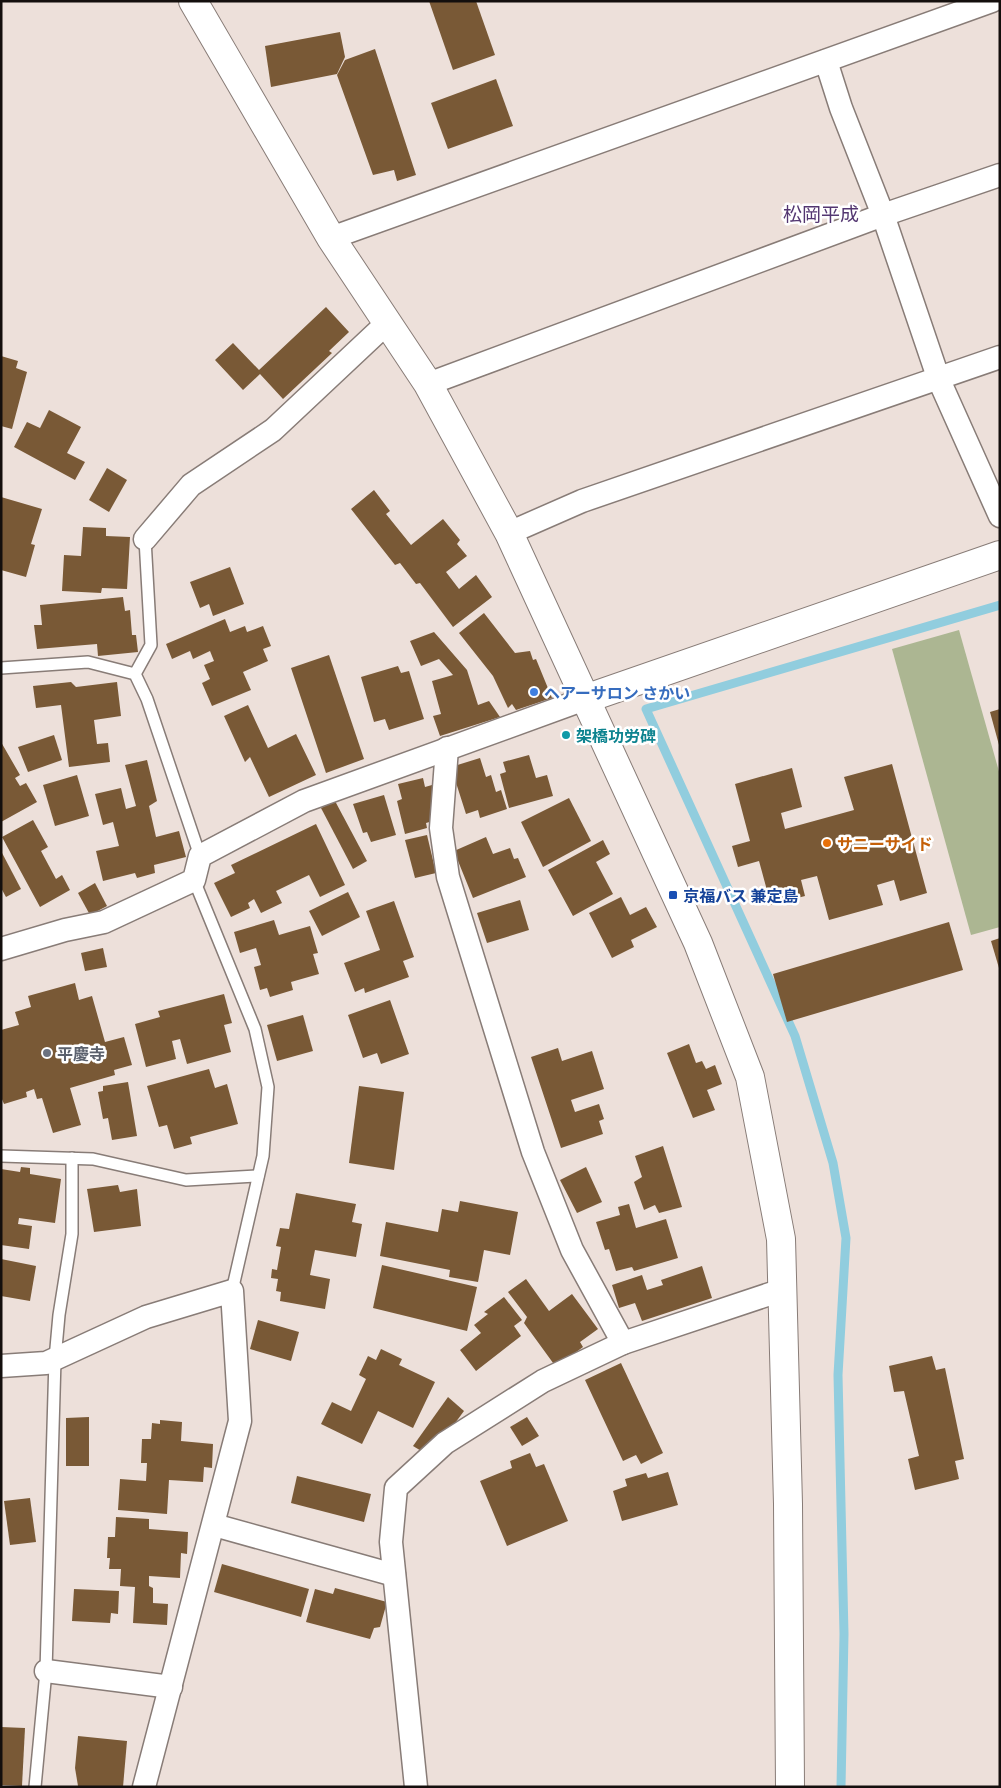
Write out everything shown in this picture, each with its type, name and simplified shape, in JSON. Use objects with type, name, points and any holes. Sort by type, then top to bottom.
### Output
[{"type":"street","points":[[193,1],[331,238],[428,384],[509,533],[698,943],[750,1077],[781,1239],[788,1504],[790,1787]]},
{"type":"street","points":[[331,238],[992,1]]},
{"type":"street","points":[[826,61],[841,108],[883,215],[939,380],[1000,516]]},
{"type":"street","points":[[428,384],[883,215],[1000,175]]},
{"type":"street","points":[[145,538],[191,485],[273,430],[387,323]]},
{"type":"street","points":[[509,533],[582,501],[939,380],[1000,357]]},
{"type":"street","points":[[1,949],[65,930],[104,922],[194,880],[200,856],[304,801],[585,699],[1000,555]]},
{"type":"street","points":[[447,748],[441,828],[448,876],[533,1152],[572,1250],[622,1343]]},
{"type":"street","points":[[416,1787],[391,1542],[396,1488],[445,1443],[543,1381],[622,1343],[782,1290]]},
{"type":"street","points":[[1,1366],[46,1363],[146,1317],[232,1291],[240,1421],[144,1787]]},
{"type":"street","points":[[214,1525],[394,1575]]},
{"type":"street","points":[[46,1671],[171,1687]]},
{"type":"lane","points":[[135,674],[151,645],[145,538]]},
{"type":"lane","points":[[1,668],[88,662],[135,674]]},
{"type":"lane","points":[[135,674],[147,699],[200,856]]},
{"type":"lane","points":[[194,880],[255,1029],[268,1087],[263,1156],[232,1291]]},
{"type":"lane","points":[[1,1156],[93,1159],[186,1180],[258,1176]]},
{"type":"lane","points":[[35,1787],[46,1671],[56,1358],[59,1315],[72,1234],[72,1158]]},
{"type":"green space","points":[[959,630],[1000,775],[1000,927],[971,935],[892,649]]},
{"type":"building","points":[[429,1],[476,1],[495,55],[453,70]]},
{"type":"building","points":[[340,32],[345,57],[337,74],[271,87],[265,46]]},
{"type":"building","points":[[375,49],[416,175],[397,181],[394,170],[373,175],[337,75],[345,60]]},
{"type":"building","points":[[496,79],[513,126],[448,149],[431,103]]},
{"type":"building","points":[[326,307],[349,332],[329,351],[332,353],[283,399],[260,374],[243,390],[215,360],[233,343],[259,370]]},
{"type":"building","points":[[1,356],[18,361],[16,368],[27,372],[12,429],[1,426]]},
{"type":"building","points":[[49,410],[81,427],[67,453],[85,462],[75,480],[14,447],[27,422],[40,428]]},
{"type":"building","points":[[107,468],[127,480],[109,512],[89,500]]},
{"type":"building","points":[[374,490],[390,511],[386,514],[411,545],[443,519],[460,540],[457,544],[467,556],[446,572],[459,589],[476,575],[492,597],[453,627],[420,583],[416,584],[400,563],[395,565],[351,509]]},
{"type":"building","points":[[1,497],[42,509],[31,544],[35,545],[26,577],[1,570]]},
{"type":"building","points":[[83,527],[106,528],[106,536],[130,537],[127,589],[102,588],[101,593],[62,591],[64,555],[81,556]]},
{"type":"building","points":[[230,567],[244,604],[213,616],[209,604],[200,608],[190,582]]},
{"type":"building","points":[[123,597],[125,611],[130,610],[132,635],[136,635],[138,652],[98,656],[97,644],[37,649],[34,625],[42,625],[40,605]]},
{"type":"building","points":[[484,613],[515,653],[530,651],[533,660],[536,659],[552,698],[516,710],[512,704],[508,708],[493,676],[459,633]]},
{"type":"building","points":[[225,619],[230,632],[245,626],[247,632],[263,626],[271,646],[263,649],[268,661],[243,672],[251,690],[212,706],[202,683],[210,679],[204,665],[214,661],[210,651],[193,659],[190,651],[172,659],[166,644]]},
{"type":"building","points":[[434,632],[467,670],[478,705],[489,701],[500,717],[440,736],[433,716],[441,714],[432,681],[453,675],[439,659],[421,666],[410,641]]},
{"type":"building","points":[[329,655],[364,759],[326,773],[291,668]]},
{"type":"building","points":[[398,666],[401,673],[409,671],[424,719],[389,730],[385,719],[374,722],[361,677]]},
{"type":"building","points":[[71,682],[76,687],[117,682],[121,716],[94,720],[97,744],[108,743],[110,762],[69,767],[61,705],[36,708],[33,686]]},
{"type":"building","points":[[248,705],[268,748],[296,734],[316,775],[269,797],[250,757],[245,762],[224,716]]},
{"type":"building","points":[[1000,709],[1000,745],[999,745],[990,712]]},
{"type":"building","points":[[54,735],[62,760],[28,772],[18,747]]},
{"type":"building","points":[[1,742],[20,775],[15,778],[20,786],[26,783],[37,802],[1,822]]},
{"type":"building","points":[[529,755],[536,778],[547,775],[553,796],[509,808],[500,774],[506,772],[503,762]]},
{"type":"building","points":[[480,758],[486,777],[491,775],[496,792],[501,790],[507,809],[480,818],[478,810],[466,814],[451,767]]},
{"type":"building","points":[[147,760],[157,801],[149,806],[156,837],[179,831],[186,857],[154,865],[155,873],[137,878],[135,873],[103,881],[96,851],[119,846],[113,822],[103,825],[95,794],[121,788],[126,809],[136,806],[125,765]]},
{"type":"building","name":"サニーサイド","points":[[892,764],[927,893],[900,901],[894,880],[877,885],[883,905],[829,920],[817,876],[801,880],[805,896],[771,905],[759,861],[738,867],[732,846],[750,841],[735,784],[792,768],[802,807],[781,813],[785,829],[854,810],[844,777]]},
{"type":"building","points":[[77,775],[89,816],[55,826],[43,785]]},
{"type":"building","points":[[423,778],[425,787],[432,785],[435,794],[431,795],[436,812],[433,821],[426,823],[427,828],[405,834],[397,801],[402,799],[398,784]]},
{"type":"building","points":[[384,795],[396,835],[371,842],[367,832],[363,833],[353,804]]},
{"type":"building","points":[[569,798],[591,841],[543,867],[521,822]]},
{"type":"building","points":[[335,801],[367,861],[353,869],[321,808]]},
{"type":"building","points":[[33,820],[48,847],[41,851],[56,879],[62,875],[70,890],[40,907],[2,837]]},
{"type":"building","points":[[316,824],[345,885],[320,897],[309,875],[276,891],[282,903],[261,913],[254,899],[248,903],[250,908],[231,917],[214,883],[235,873],[231,865]]},
{"type":"building","points":[[427,835],[436,873],[415,878],[405,840]]},
{"type":"building","points":[[486,837],[493,854],[510,848],[514,859],[518,858],[526,877],[473,898],[454,851]]},
{"type":"building","points":[[603,840],[610,854],[596,862],[613,894],[573,916],[548,870]]},
{"type":"building","points":[[1,851],[21,889],[6,897],[1,888]]},
{"type":"building","points":[[95,883],[107,906],[90,915],[78,893]]},
{"type":"building","points":[[348,892],[360,917],[322,936],[309,911]]},
{"type":"building","points":[[621,897],[630,915],[646,907],[657,927],[631,940],[634,947],[612,958],[589,913]]},
{"type":"building","points":[[520,900],[529,930],[487,943],[477,913]]},
{"type":"building","points":[[394,901],[414,957],[403,961],[409,977],[365,993],[364,988],[355,992],[344,963],[380,950],[366,911]]},
{"type":"building","points":[[274,920],[279,935],[310,926],[318,953],[313,954],[319,974],[291,982],[293,990],[270,997],[267,988],[260,990],[254,967],[261,965],[256,948],[240,953],[234,932]]},
{"type":"building","points":[[949,922],[963,970],[787,1022],[773,974]]},
{"type":"building","points":[[1000,938],[1000,968],[999,968],[991,941]]},
{"type":"building","points":[[103,948],[107,967],[85,971],[81,953]]},
{"type":"building","points":[[75,983],[79,1000],[92,996],[105,1042],[124,1037],[132,1065],[114,1070],[115,1075],[70,1088],[81,1125],[53,1133],[42,1098],[37,1099],[34,1089],[26,1092],[27,1097],[4,1104],[1,1097],[1,1030],[19,1025],[15,1012],[31,1007],[28,996]]},
{"type":"building","points":[[224,994],[232,1023],[224,1025],[231,1052],[187,1064],[180,1039],[172,1041],[176,1059],[146,1067],[135,1024],[160,1017],[158,1011]]},
{"type":"building","points":[[390,1000],[409,1054],[381,1064],[377,1053],[363,1058],[348,1015]]},
{"type":"building","points":[[303,1015],[313,1051],[277,1061],[267,1025]]},
{"type":"building","points":[[689,1044],[696,1063],[702,1061],[706,1069],[715,1065],[722,1084],[707,1090],[715,1110],[693,1118],[667,1053]]},
{"type":"building","points":[[558,1048],[562,1061],[592,1051],[604,1089],[571,1100],[575,1112],[599,1104],[604,1119],[599,1121],[603,1134],[561,1148],[531,1057]]},
{"type":"building","points":[[209,1069],[215,1088],[227,1084],[238,1124],[190,1137],[192,1144],[174,1149],[167,1125],[159,1127],[147,1086]]},
{"type":"building","points":[[128,1082],[137,1136],[112,1140],[108,1118],[103,1119],[98,1092],[103,1091],[103,1086]]},
{"type":"building","points":[[359,1086],[404,1092],[394,1170],[349,1163]]},
{"type":"building","points":[[663,1146],[682,1207],[659,1213],[655,1205],[644,1210],[634,1182],[642,1177],[635,1156]]},
{"type":"building","points":[[21,1167],[30,1168],[30,1174],[61,1179],[55,1223],[19,1218],[18,1224],[32,1226],[29,1249],[1,1245],[1,1169],[20,1172]]},
{"type":"building","points":[[586,1167],[602,1202],[577,1213],[560,1180]]},
{"type":"building","points":[[118,1185],[120,1192],[137,1189],[141,1226],[94,1232],[87,1189]]},
{"type":"building","points":[[296,1193],[356,1204],[352,1222],[362,1224],[356,1257],[315,1250],[310,1275],[330,1279],[325,1309],[280,1301],[281,1292],[276,1291],[278,1279],[271,1278],[272,1269],[277,1270],[281,1247],[276,1246],[280,1228],[289,1229]]},
{"type":"building","points":[[460,1201],[518,1212],[510,1255],[484,1250],[478,1282],[449,1277],[450,1270],[380,1256],[386,1222],[438,1232],[442,1209],[458,1212]]},
{"type":"building","points":[[629,1204],[636,1228],[666,1219],[678,1258],[634,1271],[632,1267],[616,1271],[609,1249],[605,1250],[596,1222],[620,1215],[618,1207]]},
{"type":"building","points":[[1,1259],[36,1266],[30,1301],[1,1296]]},
{"type":"building","points":[[382,1265],[477,1287],[467,1331],[373,1308]]},
{"type":"building","points":[[702,1266],[712,1298],[642,1321],[635,1303],[619,1308],[612,1285],[642,1275],[647,1290],[663,1285],[661,1280]]},
{"type":"building","points":[[526,1279],[549,1311],[572,1294],[598,1329],[580,1342],[583,1347],[556,1367],[524,1323],[527,1317],[508,1292]]},
{"type":"building","points":[[504,1297],[522,1320],[514,1326],[521,1336],[476,1371],[460,1350],[481,1333],[474,1325],[488,1314],[484,1312]]},
{"type":"building","points":[[258,1320],[299,1332],[291,1361],[250,1349]]},
{"type":"building","points":[[381,1349],[402,1359],[399,1365],[435,1382],[413,1428],[378,1411],[362,1444],[321,1424],[332,1402],[351,1411],[366,1379],[359,1375],[368,1356],[376,1360]]},
{"type":"building","points":[[932,1356],[936,1370],[945,1368],[964,1459],[955,1461],[959,1479],[915,1490],[908,1459],[919,1456],[904,1391],[894,1392],[889,1366]]},
{"type":"building","points":[[621,1363],[663,1453],[641,1464],[636,1455],[623,1461],[585,1380]]},
{"type":"building","points":[[448,1397],[464,1411],[438,1446],[423,1452],[413,1446]]},
{"type":"building","points":[[89,1417],[89,1466],[66,1466],[66,1418]]},
{"type":"building","points":[[527,1417],[539,1436],[522,1446],[510,1427]]},
{"type":"building","points":[[160,1420],[182,1422],[181,1441],[213,1444],[212,1468],[204,1467],[203,1482],[169,1480],[167,1514],[118,1510],[120,1479],[146,1481],[147,1463],[141,1463],[142,1439],[151,1439],[152,1423],[160,1424]]},
{"type":"building","points":[[530,1453],[536,1467],[544,1464],[568,1521],[507,1546],[480,1481],[512,1468],[510,1461]]},
{"type":"building","points":[[668,1472],[678,1505],[622,1521],[613,1491],[627,1486],[625,1479],[646,1473],[648,1478]]},
{"type":"building","points":[[297,1476],[371,1494],[364,1522],[291,1503]]},
{"type":"building","points":[[30,1498],[36,1542],[10,1545],[4,1501]]},
{"type":"building","points":[[116,1517],[149,1519],[149,1529],[188,1532],[187,1554],[181,1553],[180,1578],[149,1576],[149,1586],[153,1588],[153,1603],[168,1604],[167,1625],[133,1623],[135,1587],[120,1586],[121,1569],[109,1569],[110,1558],[107,1558],[108,1537],[115,1537]]},
{"type":"building","points":[[222,1564],[309,1589],[301,1617],[214,1592]]},
{"type":"building","points":[[335,1588],[387,1602],[380,1627],[374,1628],[370,1639],[306,1622],[315,1589],[333,1594]]},
{"type":"building","points":[[74,1589],[119,1591],[118,1614],[111,1613],[110,1623],[72,1621]]},
{"type":"building","points":[[1,1727],[25,1728],[22,1786],[1,1785]]},
{"type":"building","points":[[78,1736],[127,1741],[123,1787],[78,1786],[75,1768]]},
{"type":"waterway","points":[[841,1787],[844,1634],[838,1375],[846,1238],[833,1163],[795,1036],[646,709],[1000,605]]},
{"type":"place","name":"ヘアーサロン さかい","points":[[534,692]]},
{"type":"place","name":"架橋功労碑","points":[[566,735]]},
{"type":"place","name":"サニーサイド","points":[[827,843]]},
{"type":"place","name":"京福バス 兼定島","points":[[673,895]]},
{"type":"place","name":"平慶寺","points":[[47,1053]]},
{"type":"district","name":"松岡平成","points":[[821,213]]}]
